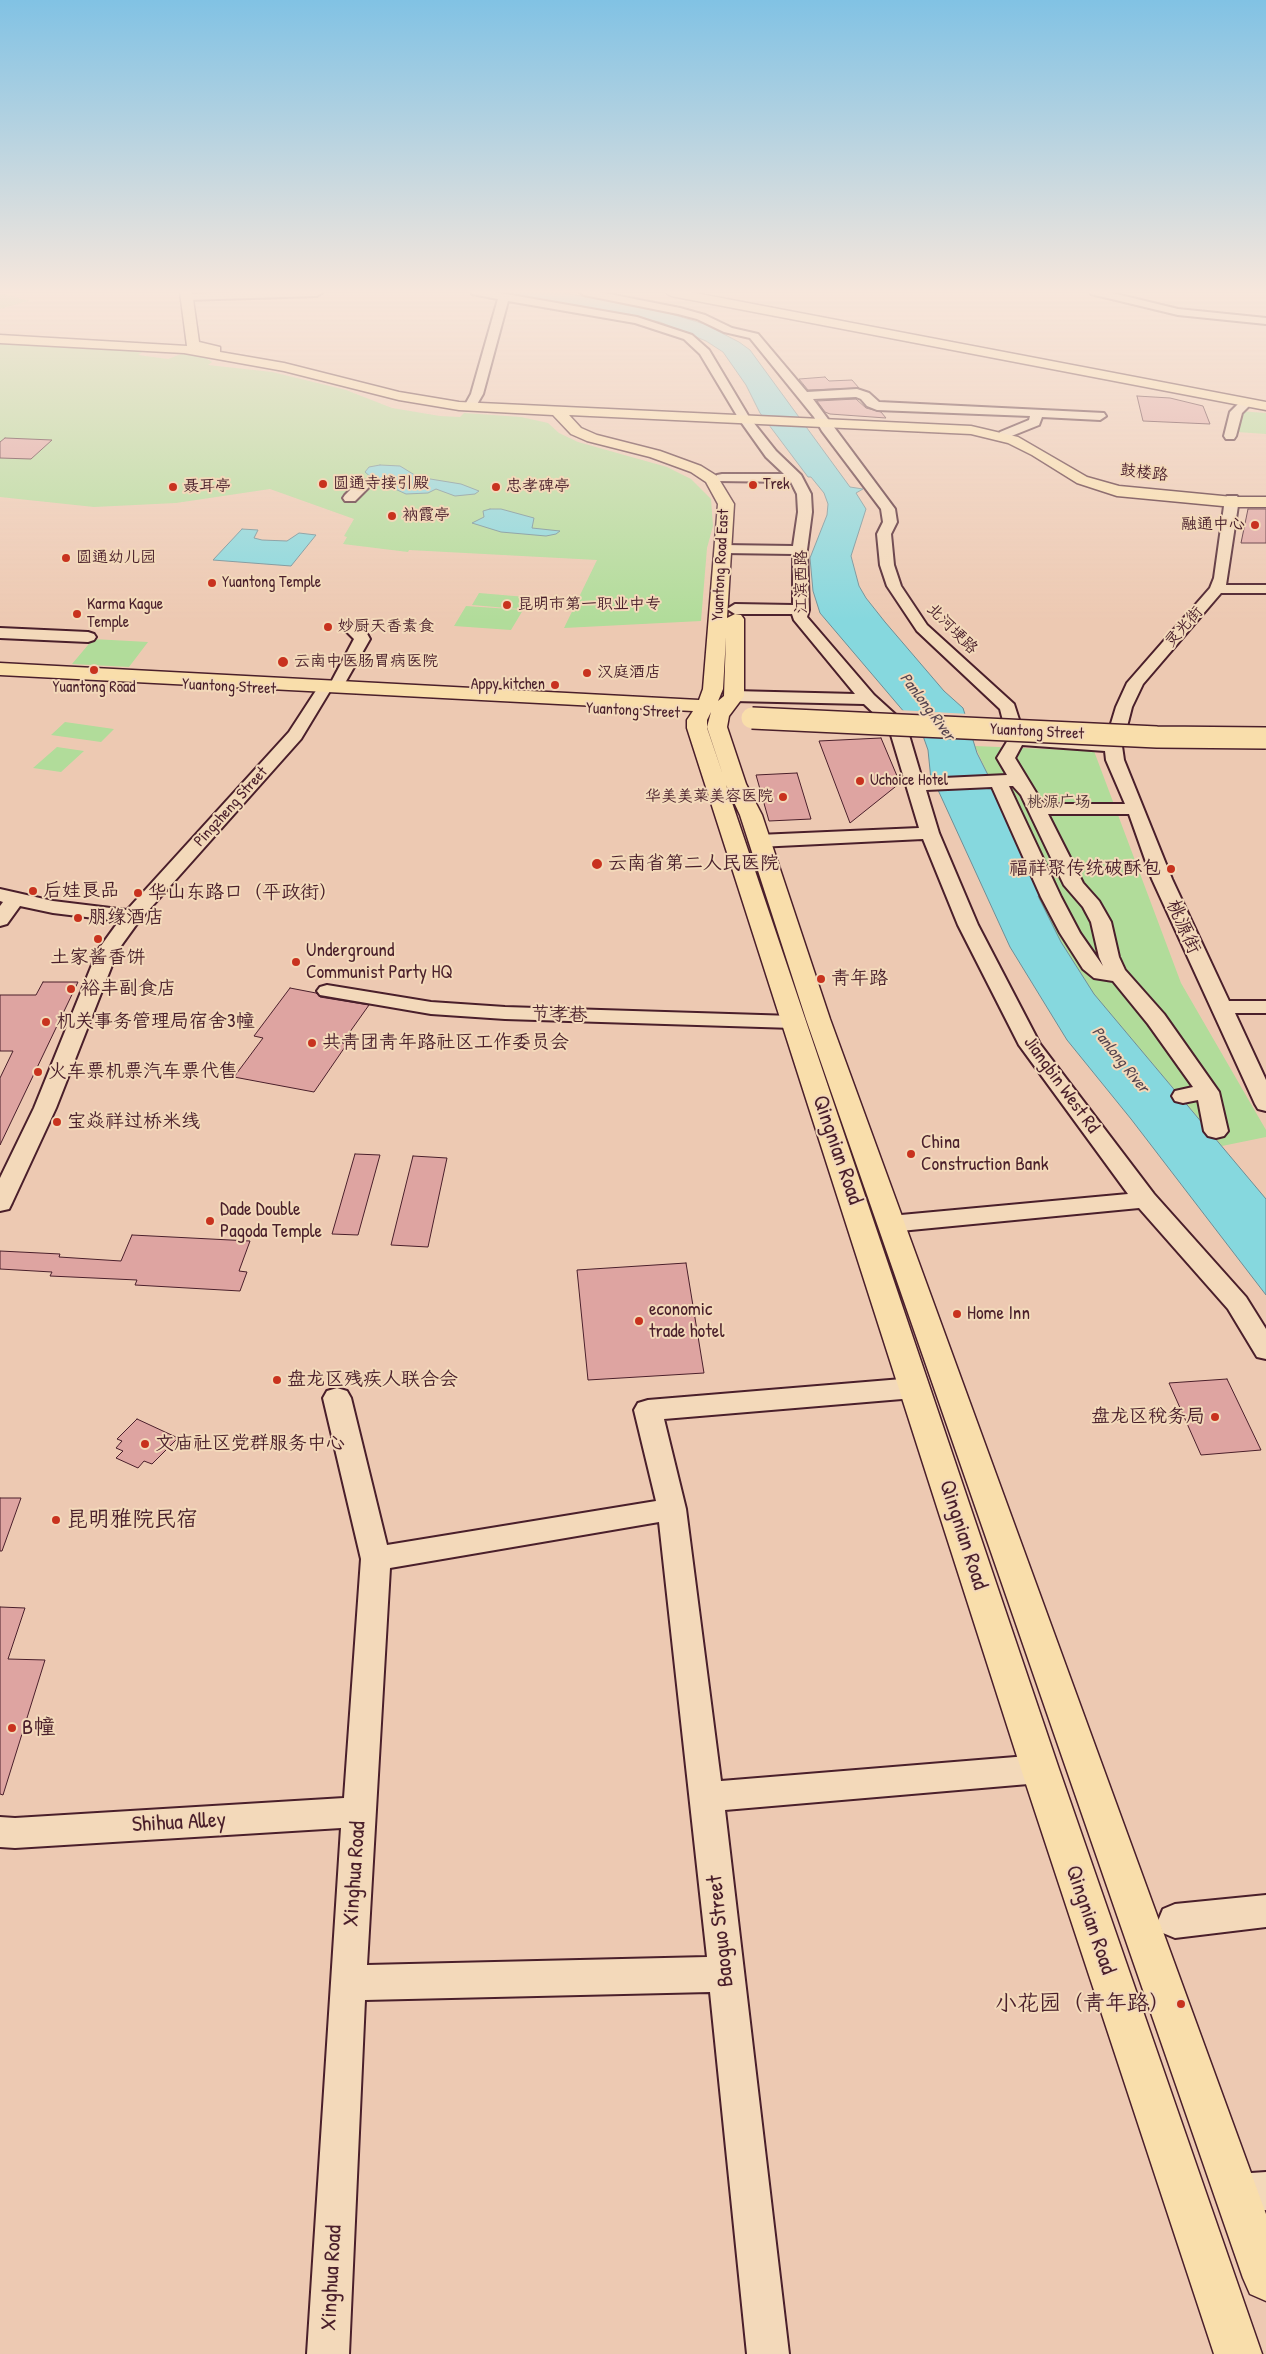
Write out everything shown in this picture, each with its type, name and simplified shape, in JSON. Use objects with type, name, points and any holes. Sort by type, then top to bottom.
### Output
[{"type":"main road","points":[[425,402],[479,408],[563,410]]},
{"type":"main road","points":[[464,402],[563,410]]},
{"type":"main road","points":[[1240,402],[1266,406]]},
{"type":"main road","name":"鼓楼路","points":[[563,410],[955,426],[1004,435],[1030,444],[1077,473],[1102,484],[1145,492],[1232,501]]},
{"type":"main road","name":"Yuantong Road East","points":[[563,410],[591,431],[686,459],[705,467],[722,478],[738,503],[741,528],[739,569]]},
{"type":"main road","name":"Yuantong Road East","points":[[563,410],[562,419],[576,431],[676,460],[712,479],[726,504],[711,697],[716,708]]},
{"type":"main road","name":"鼓楼路","points":[[817,421],[946,428],[989,434],[1024,445],[1071,474],[1098,486],[1144,494],[1232,501],[1266,501]]},
{"type":"main road","name":"Yuantong Road East","points":[[716,708],[736,609],[737,589]]},
{"type":"main road","name":"Yuantong Street","points":[[0,669],[329,690]]},
{"type":"main road","name":"Yuantong Street","points":[[0,674],[716,708],[753,713],[1157,738],[1266,738]]},
{"type":"main road","name":"Qingnian Road","points":[[716,708],[717,727],[736,784],[751,815],[818,1020],[890,1224],[1251,2193],[1266,2278]]},
{"type":"main road","name":"Qingnian Road","points":[[716,708],[697,728],[728,816],[793,1022],[862,1225],[1040,1769],[1238,2354]]},
{"type":"main road","name":"Yuantong Street","points":[[753,713],[1159,730],[1266,731]]},
{"type":"street","name":"江滨西路","points":[[734,402],[771,454],[796,478],[804,494],[806,512],[800,550],[801,610],[799,617],[868,699],[890,719],[900,735],[923,785]]},
{"type":"street","name":"北河埂路","points":[[807,402],[817,421],[888,509],[890,522],[884,534],[887,565],[894,586],[922,628],[1008,708],[1017,740]]},
{"type":"street","points":[[870,402],[877,406],[1100,416]]},
{"type":"street","points":[[1230,436],[1236,412],[1246,403]]},
{"type":"street","points":[[1004,435],[1035,422],[1037,413]]},
{"type":"street","points":[[722,478],[796,478]]},
{"type":"street","points":[[350,498],[364,484]]},
{"type":"street","name":"灵光街","points":[[1114,746],[1124,707],[1135,682],[1217,589],[1221,578],[1232,501]]},
{"type":"street","points":[[724,549],[800,550]]},
{"type":"street","points":[[1217,589],[1266,589]]},
{"type":"street","points":[[736,609],[801,610]]},
{"type":"street","name":"Pingzheng Street","points":[[132,917],[295,734],[329,690],[362,639],[359,633],[349,626]]},
{"type":"street","points":[[0,633],[88,637]]},
{"type":"street","points":[[716,708],[868,699]]},
{"type":"street","points":[[1114,746],[1017,740],[1006,758],[1036,809],[1074,885],[1092,905],[1101,922],[1110,957],[1120,976],[1156,1019],[1208,1092],[1216,1131]]},
{"type":"street","name":"桃源街","points":[[1114,746],[1115,760],[1136,809],[1162,879],[1266,1104]]},
{"type":"street","points":[[923,785],[1018,780]]},
{"type":"street","points":[[996,781],[1070,933],[1093,969],[1101,974],[1120,976]]},
{"type":"street","name":"Jiangbin West Rd","points":[[923,785],[930,832],[968,925],[1030,1045],[1145,1200],[1237,1303],[1266,1350]]},
{"type":"street","points":[[1036,809],[1136,809]]},
{"type":"street","points":[[758,841],[930,832]]},
{"type":"street","points":[[0,920],[8,897],[53,907],[132,917]]},
{"type":"street","points":[[0,1203],[45,1108],[103,959],[114,940],[132,917]]},
{"type":"street","name":"节孝巷","points":[[327,991],[440,1009],[793,1022]]},
{"type":"street","points":[[1221,1007],[1266,1007]]},
{"type":"street","points":[[1183,1096],[1208,1092]]},
{"type":"street","points":[[890,1224],[1145,1200]]},
{"type":"street","name":"Baoguo Street","points":[[768,2354],[707,1797],[672,1509],[648,1410],[914,1388]]},
{"type":"street","name":"Xinghua Road","points":[[328,2354],[348,1983],[376,1559],[337,1398]]},
{"type":"street","points":[[376,1559],[672,1509]]},
{"type":"street","points":[[707,1797],[1040,1769]]},
{"type":"street","name":"Shihua Alley","points":[[0,1832],[15,1833],[359,1812]]},
{"type":"street","points":[[1175,1922],[1266,1911]]},
{"type":"street","points":[[348,1983],[726,1974]]},
{"type":"green space","points":[[0,402],[376,402],[392,408],[440,416],[460,417],[464,413],[521,417],[548,423],[559,433],[578,442],[667,467],[691,479],[711,499],[713,526],[707,548],[701,621],[564,628],[597,560],[409,550],[408,552],[343,544],[347,537],[344,536],[354,519],[270,489],[176,503],[94,507],[0,497]]},
{"type":"green space","points":[[1239,411],[1266,413],[1266,434],[1237,432]]},
{"type":"green space","points":[[479,593],[526,597],[519,609],[472,605]]},
{"type":"green space","points":[[466,606],[523,610],[511,630],[454,626]]},
{"type":"green space","points":[[93,639],[148,642],[129,667],[72,664]]},
{"type":"green space","points":[[65,722],[114,729],[101,742],[51,735]]},
{"type":"green space","name":"桃源广场","points":[[975,746],[1094,751],[1181,983],[1266,1130],[1266,1137],[1222,1146],[1094,994],[1061,942],[1037,896],[1042,896]]},
{"type":"green space","points":[[57,747],[84,751],[61,772],[33,768]]},
{"type":"water","name":"Panlong River","points":[[754,402],[788,402],[850,487],[863,489],[856,493],[866,509],[851,556],[859,586],[885,622],[944,691],[963,708],[977,753],[989,777],[931,780],[928,750],[922,733],[820,613],[813,591],[810,558],[827,515],[828,504],[824,493],[811,477],[808,477],[760,413]]},
{"type":"water","points":[[380,465],[400,466],[418,477],[461,484],[479,491],[475,494],[455,496],[436,489],[428,493],[406,494],[373,479],[365,472],[369,467]]},
{"type":"water","points":[[501,509],[534,518],[532,528],[560,531],[546,536],[501,532],[472,523],[484,517],[483,511]]},
{"type":"water","points":[[242,529],[258,530],[254,538],[262,540],[287,541],[299,533],[316,535],[291,566],[213,560]]},
{"type":"water","name":"Panlong River","points":[[995,787],[1043,896],[1038,896],[1061,942],[1094,994],[1266,1199],[1266,1295],[1131,1119],[1067,1040],[1010,947],[938,790]]},
{"type":"pier","points":[[898,710],[969,714],[974,734],[916,731]]},
{"type":"building","points":[[818,402],[859,402],[866,408],[881,412],[886,418],[830,414],[825,412]]},
{"type":"building","points":[[1138,402],[1186,402],[1203,406],[1210,424],[1143,421]]},
{"type":"building","points":[[5,438],[52,440],[31,459],[0,458],[0,442]]},
{"type":"building","name":"融通中心","points":[[1248,509],[1266,509],[1266,543],[1241,543]]},
{"type":"building","points":[[881,738],[900,783],[850,823],[819,741]]},
{"type":"building","name":"华美美莱美容医院","points":[[797,773],[811,819],[769,821],[756,775]]},
{"type":"building","points":[[43,982],[78,982],[0,1145],[0,1078],[13,1051],[0,1051],[0,995],[36,995]]},
{"type":"building","points":[[290,988],[316,993],[320,997],[369,1005],[342,1043],[347,1044],[314,1092],[234,1077],[263,1038],[254,1036]]},
{"type":"building","points":[[355,1154],[380,1155],[358,1235],[332,1234]]},
{"type":"building","points":[[413,1156],[447,1158],[428,1247],[391,1245]]},
{"type":"building","points":[[132,1235],[250,1241],[239,1271],[247,1272],[240,1291],[135,1285],[137,1280],[50,1276],[52,1272],[0,1269],[0,1251],[60,1254],[59,1257],[121,1261]]},
{"type":"building","name":"economic trade hotel","points":[[686,1263],[704,1373],[588,1380],[577,1270]]},
{"type":"building","name":"盘龙区税务局","points":[[1227,1379],[1261,1450],[1201,1455],[1169,1383]]},
{"type":"building","name":"文庙社区党群服务中心","points":[[137,1419],[178,1438],[152,1464],[144,1461],[138,1468],[116,1458],[123,1451],[116,1448],[122,1441],[117,1439]]},
{"type":"building","points":[[0,1498],[21,1498],[2,1551],[0,1551]]},
{"type":"building","name":"B幢","points":[[0,1607],[25,1608],[8,1659],[45,1660],[3,1795],[0,1794]]},
{"type":"place","name":"圆通寺接引殿","points":[[323,484]]},
{"type":"place","name":"Trek","points":[[753,485]]},
{"type":"place","name":"聂耳亭","points":[[173,487]]},
{"type":"place","name":"忠孝碑亭","points":[[496,487]]},
{"type":"place","name":"衲霞亭","points":[[392,516]]},
{"type":"place","name":"融通中心","points":[[1255,525]]},
{"type":"place","name":"圆通幼儿园","points":[[66,558]]},
{"type":"place","name":"Yuantong Temple","points":[[212,583]]},
{"type":"place","name":"昆明市第一职业中专","points":[[507,605]]},
{"type":"place","name":"Karma Kague Temple","points":[[77,614]]},
{"type":"place","name":"妙厨天香素食","points":[[328,627]]},
{"type":"place","name":"云南中医肠胃病医院","points":[[283,662]]},
{"type":"place","name":"Yuantong Road","points":[[94,670]]},
{"type":"place","name":"汉庭酒店","points":[[587,673]]},
{"type":"place","name":"Appy kitchen","points":[[555,685]]},
{"type":"place","name":"Uchoice Hotel","points":[[860,781]]},
{"type":"place","name":"华美美莱美容医院","points":[[783,797]]},
{"type":"place","name":"云南省第二人民医院","points":[[597,864]]},
{"type":"place","name":"福祥聚传统破酥包","points":[[1171,869]]},
{"type":"place","name":"后娃良品","points":[[33,891]]},
{"type":"place","name":"华山东路口（平政街）","points":[[138,893]]},
{"type":"place","name":"朋缘酒店","points":[[78,918]]},
{"type":"place","name":"土家酱香饼","points":[[98,939]]},
{"type":"place","name":"Underground Communist Party HQ","points":[[296,962]]},
{"type":"place","name":"青年路","points":[[821,979]]},
{"type":"place","name":"裕丰副食店","points":[[71,989]]},
{"type":"place","name":"机关事务管理局宿舍3幢","points":[[46,1022]]},
{"type":"place","name":"共青团青年路社区工作委员会","points":[[312,1043]]},
{"type":"place","name":"火车票机票汽车票代售","points":[[38,1072]]},
{"type":"place","name":"宝焱祥过桥米线","points":[[57,1122]]},
{"type":"place","name":"China Construction Bank","points":[[911,1154]]},
{"type":"place","name":"Dade Double Pagoda Temple","points":[[210,1221]]},
{"type":"place","name":"Home Inn","points":[[957,1314]]},
{"type":"place","name":"economic trade hotel","points":[[639,1321]]},
{"type":"place","name":"盘龙区残疾人联合会","points":[[277,1380]]},
{"type":"place","name":"盘龙区税务局","points":[[1215,1417]]},
{"type":"place","name":"文庙社区党群服务中心","points":[[145,1444]]},
{"type":"place","name":"昆明雅院民宿","points":[[56,1520]]},
{"type":"place","name":"B幢","points":[[12,1728]]},
{"type":"place","name":"小花园（青年路）","points":[[1181,2004]]}]
